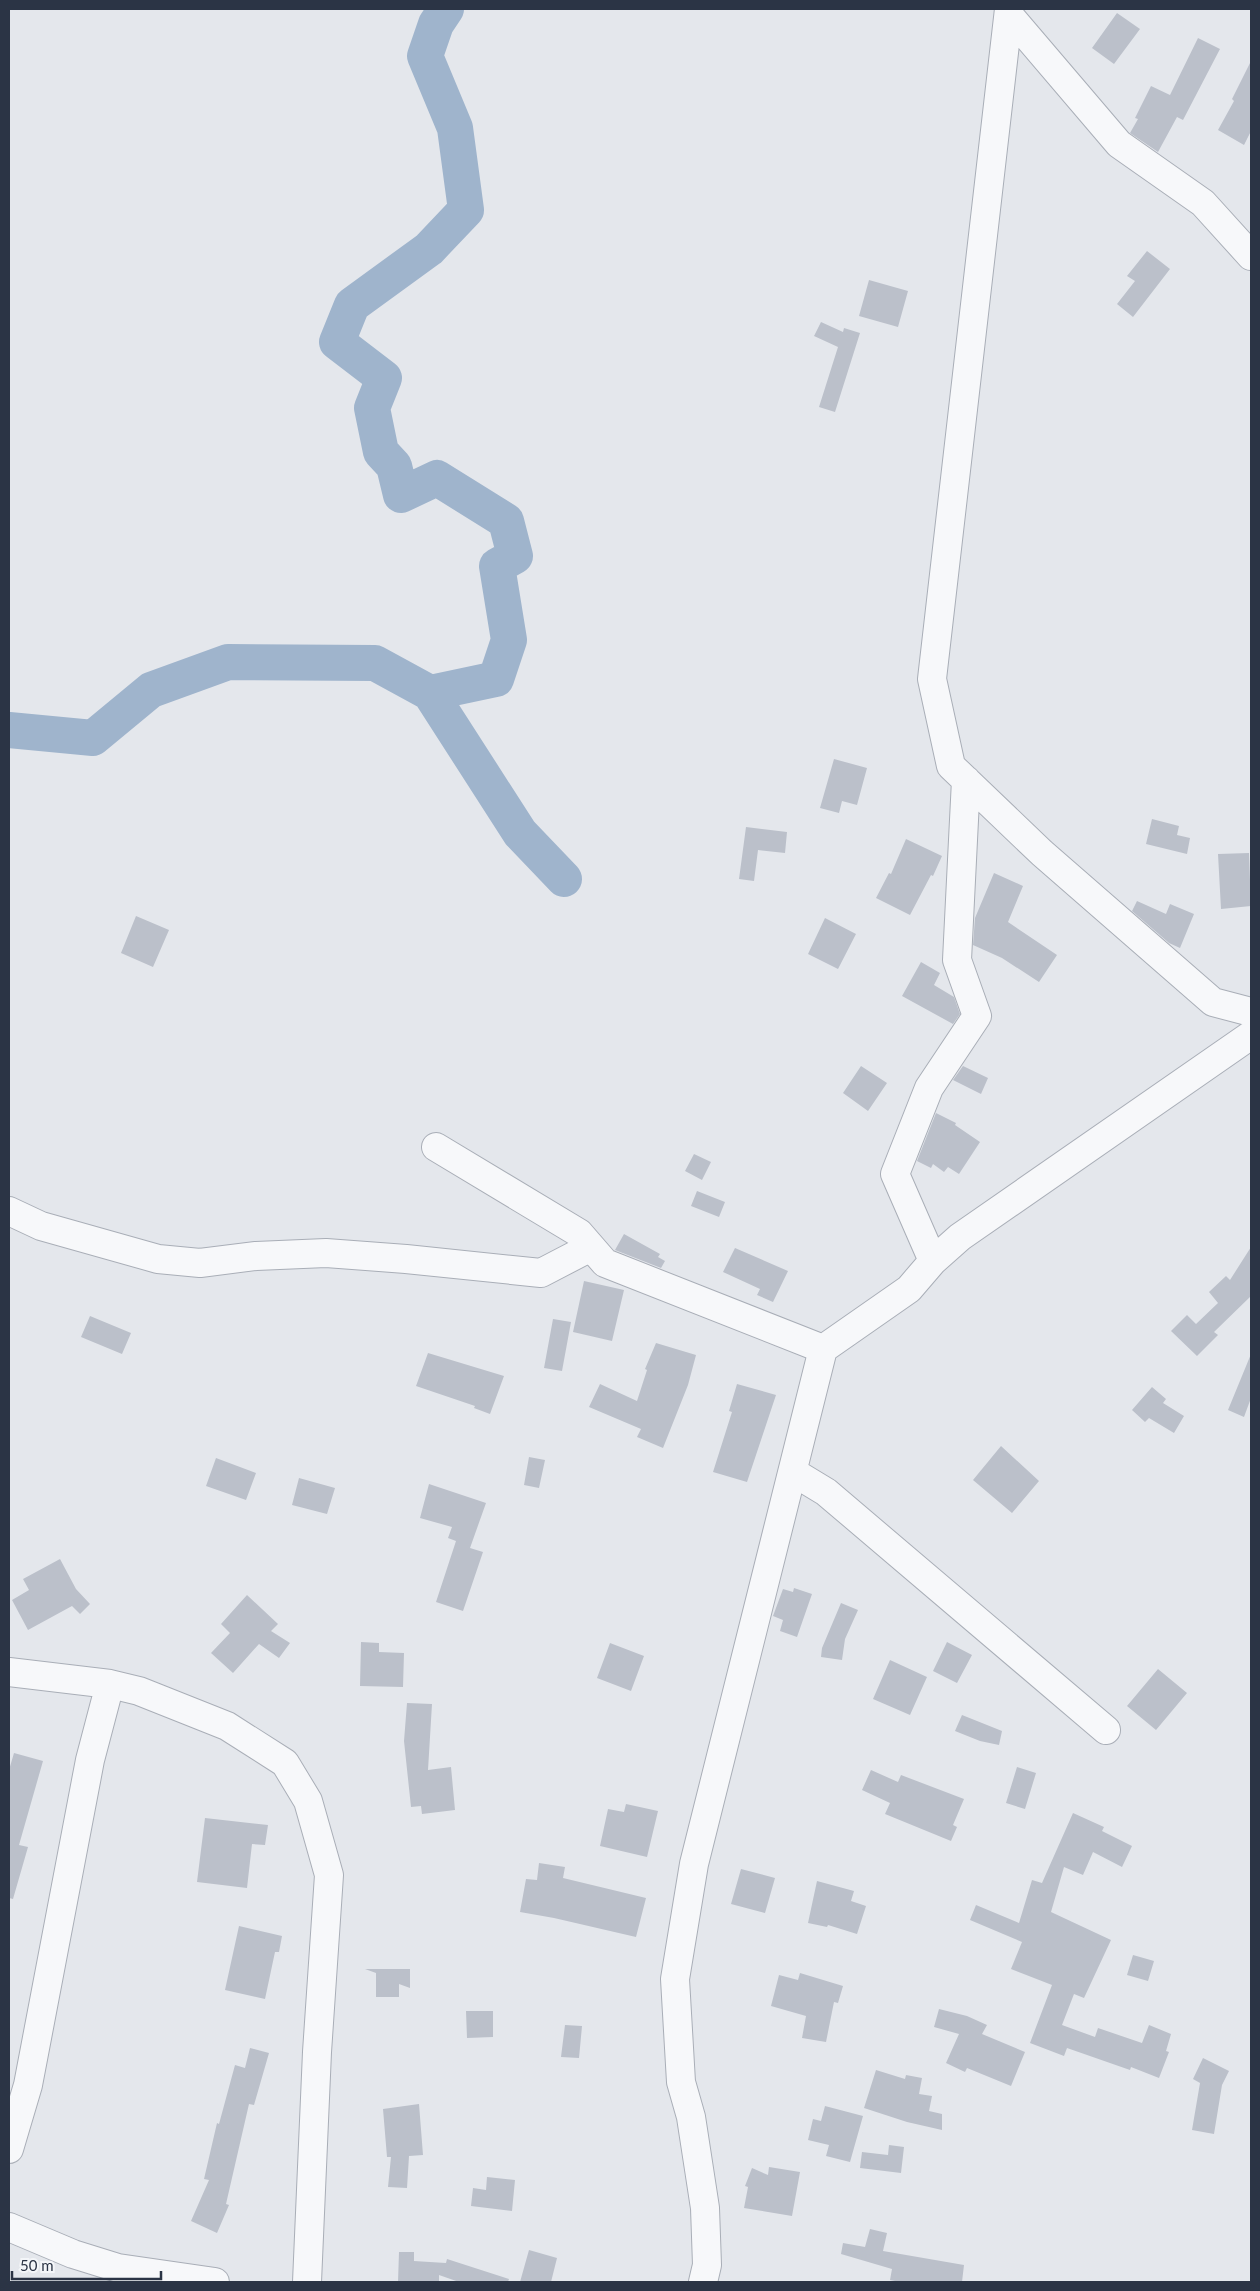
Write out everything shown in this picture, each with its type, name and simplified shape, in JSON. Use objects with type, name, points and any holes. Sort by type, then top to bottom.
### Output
[{"type":"street","points":[[1009,12],[1119,144],[1203,203],[1251,256]]},
{"type":"street","points":[[1009,12],[932,679],[951,766],[1042,853],[1213,1002],[1251,1012]]},
{"type":"street","points":[[933,1261],[895,1174],[929,1088],[977,1016],[957,960],[966,780]]},
{"type":"street","points":[[703,2282],[707,2265],[704,2208],[691,2117],[681,2082],[675,1979],[694,1864],[823,1349],[909,1289],[933,1261],[960,1237],[1251,1035]]},
{"type":"street","points":[[436,1147],[579,1233],[604,1263],[823,1349]]},
{"type":"street","points":[[9,1211],[42,1226],[158,1258],[200,1263],[256,1256],[326,1253],[541,1273],[591,1247]]},
{"type":"street","points":[[793,1472],[826,1492],[1106,1730]]},
{"type":"street","points":[[9,1672],[110,1684],[139,1691],[227,1726],[285,1763],[308,1801],[329,1875],[307,2282]]},
{"type":"street","points":[[9,2149],[28,2085],[90,1760],[110,1684]]},
{"type":"street","points":[[9,2227],[73,2254],[118,2268],[132,2276],[215,2282]]},
{"type":"building","points":[[1117,13],[1140,29],[1114,64],[1092,48]]},
{"type":"building","points":[[1198,38],[1220,49],[1183,120],[1177,117],[1158,152],[1130,133],[1138,119],[1135,118],[1151,86],[1170,95]]},
{"type":"building","points":[[1251,61],[1251,131],[1244,145],[1218,130],[1234,101],[1232,99]]},
{"type":"building","points":[[1147,251],[1170,269],[1133,317],[1117,304],[1135,281],[1127,276]]},
{"type":"building","points":[[869,280],[908,291],[898,327],[859,316]]},
{"type":"building","points":[[821,322],[843,332],[844,328],[860,333],[835,412],[819,407],[838,347],[814,336]]},
{"type":"building","points":[[834,759],[867,768],[857,805],[842,801],[839,813],[820,808]]},
{"type":"building","points":[[1152,819],[1179,826],[1177,835],[1190,838],[1187,854],[1146,844]]},
{"type":"building","points":[[746,827],[787,832],[785,853],[758,850],[754,881],[739,879]]},
{"type":"building","points":[[906,839],[942,856],[933,876],[931,875],[910,915],[876,898],[889,873],[891,874]]},
{"type":"building","points":[[1249,853],[1251,906],[1221,909],[1218,854]]},
{"type":"building","points":[[994,873],[1023,886],[1008,922],[1057,955],[1039,982],[1002,958],[973,945],[975,918]]},
{"type":"building","points":[[1137,901],[1166,914],[1170,904],[1194,914],[1180,948],[1169,943],[1132,911]]},
{"type":"building","points":[[136,916],[169,930],[153,967],[121,953]]},
{"type":"building","points":[[825,918],[856,934],[838,969],[808,954]]},
{"type":"building","points":[[921,962],[940,973],[934,985],[954,997],[960,1014],[953,1024],[902,996]]},
{"type":"building","points":[[861,1066],[887,1083],[868,1111],[843,1093]]},
{"type":"building","points":[[963,1066],[988,1078],[981,1094],[953,1080]]},
{"type":"building","points":[[936,1113],[956,1123],[955,1125],[980,1142],[959,1174],[948,1167],[944,1172],[933,1164],[931,1168],[917,1161]]},
{"type":"building","points":[[694,1154],[711,1162],[702,1180],[685,1171]]},
{"type":"building","points":[[697,1191],[725,1202],[719,1217],[691,1206]]},
{"type":"building","points":[[624,1234],[660,1254],[658,1257],[665,1261],[661,1268],[615,1250]]},
{"type":"building","points":[[1251,1247],[1251,1296],[1214,1332],[1218,1335],[1197,1356],[1171,1331],[1187,1315],[1196,1324],[1218,1303],[1209,1292],[1226,1276],[1230,1280]]},
{"type":"building","points":[[735,1248],[788,1271],[773,1302],[757,1295],[760,1289],[723,1272]]},
{"type":"building","points":[[584,1281],[624,1290],[612,1341],[573,1332]]},
{"type":"building","points":[[90,1316],[131,1333],[122,1354],[81,1337]]},
{"type":"building","points":[[553,1319],[571,1322],[562,1371],[544,1368]]},
{"type":"building","points":[[656,1343],[696,1355],[688,1385],[663,1448],[637,1437],[641,1429],[589,1407],[600,1384],[637,1401],[647,1370],[645,1369]]},
{"type":"building","points":[[428,1353],[504,1376],[490,1414],[474,1408],[475,1406],[416,1386]]},
{"type":"building","points":[[1251,1354],[1251,1398],[1244,1417],[1228,1410]]},
{"type":"building","points":[[737,1384],[776,1395],[747,1482],[713,1472],[732,1412],[729,1411]]},
{"type":"building","points":[[1152,1387],[1166,1399],[1163,1403],[1184,1416],[1174,1433],[1149,1418],[1145,1422],[1132,1410]]},
{"type":"building","points":[[1001,1446],[1039,1481],[1012,1513],[973,1480]]},
{"type":"building","points":[[529,1457],[545,1460],[539,1488],[524,1485]]},
{"type":"building","points":[[216,1458],[256,1473],[246,1500],[206,1486]]},
{"type":"building","points":[[299,1478],[335,1488],[327,1514],[292,1505]]},
{"type":"building","points":[[429,1484],[486,1503],[470,1548],[483,1552],[463,1611],[436,1602],[456,1541],[448,1538],[452,1527],[420,1518]]},
{"type":"building","points":[[60,1559],[76,1589],[90,1604],[80,1614],[72,1606],[28,1630],[12,1600],[29,1590],[23,1579]]},
{"type":"building","points":[[794,1588],[812,1594],[797,1637],[780,1631],[783,1620],[773,1616],[783,1589],[793,1592]]},
{"type":"building","points":[[247,1595],[278,1624],[271,1631],[290,1643],[279,1658],[259,1644],[233,1673],[211,1653],[230,1633],[221,1624]]},
{"type":"building","points":[[841,1603],[858,1610],[845,1639],[842,1660],[821,1657],[822,1648]]},
{"type":"building","points":[[361,1642],[379,1643],[379,1652],[404,1653],[403,1687],[360,1686]]},
{"type":"building","points":[[947,1642],[972,1655],[957,1683],[933,1671]]},
{"type":"building","points":[[610,1643],[644,1656],[631,1691],[597,1678]]},
{"type":"building","points":[[890,1660],[927,1677],[910,1715],[873,1699]]},
{"type":"building","points":[[1158,1669],[1187,1693],[1156,1730],[1127,1706]]},
{"type":"building","points":[[407,1703],[432,1704],[428,1770],[451,1767],[455,1810],[422,1814],[421,1806],[411,1807],[404,1741]]},
{"type":"building","points":[[962,1715],[1002,1731],[999,1745],[980,1741],[955,1731]]},
{"type":"building","points":[[14,1753],[43,1761],[19,1845],[28,1847],[13,1899],[9,1898],[9,1770]]},
{"type":"building","points":[[1017,1767],[1036,1773],[1025,1809],[1006,1803]]},
{"type":"building","points":[[871,1770],[898,1782],[901,1775],[964,1799],[953,1825],[957,1827],[951,1841],[885,1814],[890,1803],[862,1790]]},
{"type":"building","points":[[626,1804],[658,1811],[647,1857],[600,1846],[608,1809],[624,1812]]},
{"type":"building","points":[[1073,1813],[1104,1827],[1102,1831],[1132,1846],[1122,1867],[1093,1852],[1083,1875],[1064,1867],[1051,1912],[1111,1940],[1084,1998],[1074,1994],[1062,2025],[1095,2037],[1098,2028],[1142,2043],[1149,2025],[1171,2034],[1166,2051],[1169,2052],[1159,2078],[1131,2067],[1130,2070],[1067,2048],[1064,2056],[1030,2043],[1052,1985],[1011,1969],[1022,1942],[970,1920],[976,1905],[1019,1923],[1032,1880],[1042,1883]]},
{"type":"building","points":[[205,1818],[268,1825],[265,1845],[252,1844],[247,1888],[197,1882]]},
{"type":"building","points":[[539,1863],[565,1867],[563,1878],[646,1898],[636,1937],[520,1912],[526,1879],[537,1880]]},
{"type":"building","points":[[741,1869],[775,1878],[765,1913],[731,1904]]},
{"type":"building","points":[[817,1881],[854,1891],[851,1901],[866,1906],[857,1934],[828,1925],[827,1927],[808,1923]]},
{"type":"building","points":[[239,1926],[282,1936],[279,1952],[275,1952],[265,1999],[225,1990]]},
{"type":"building","points":[[1133,1955],[1154,1961],[1148,1981],[1127,1975]]},
{"type":"building","points":[[365,1969],[410,1969],[410,1988],[399,1984],[399,1997],[376,1997],[376,1973]]},
{"type":"building","points":[[800,1973],[843,1986],[838,2003],[834,2002],[826,2042],[802,2038],[806,2016],[771,2006],[779,1975],[798,1980]]},
{"type":"building","points":[[939,2009],[967,2016],[987,2025],[982,2034],[1025,2052],[1011,2086],[967,2068],[965,2072],[946,2063],[959,2034],[934,2027]]},
{"type":"building","points":[[466,2011],[493,2011],[493,2037],[467,2038]]},
{"type":"building","points":[[565,2025],[582,2026],[579,2058],[561,2057]]},
{"type":"building","points":[[250,2048],[269,2053],[254,2105],[249,2104],[226,2204],[229,2205],[217,2233],[191,2221],[209,2180],[204,2179],[217,2123],[219,2124],[235,2065],[245,2068]]},
{"type":"building","points":[[1203,2058],[1229,2071],[1222,2085],[1214,2134],[1192,2130],[1200,2083],[1193,2079]]},
{"type":"building","points":[[876,2070],[905,2079],[906,2075],[922,2078],[919,2094],[932,2096],[929,2111],[942,2114],[942,2130],[907,2122],[864,2108]]},
{"type":"building","points":[[419,2104],[423,2155],[409,2156],[407,2188],[388,2187],[391,2157],[387,2157],[383,2109]]},
{"type":"building","points":[[825,2106],[863,2116],[850,2162],[826,2156],[829,2145],[808,2140],[813,2119],[821,2121]]},
{"type":"building","points":[[889,2145],[904,2147],[901,2173],[860,2168],[862,2152],[888,2155]]},
{"type":"building","points":[[769,2167],[800,2172],[792,2216],[744,2208],[748,2187],[745,2186],[752,2168],[768,2175]]},
{"type":"building","points":[[487,2177],[515,2180],[512,2211],[471,2206],[473,2188],[486,2190]]},
{"type":"building","points":[[870,2229],[887,2233],[883,2251],[964,2265],[962,2282],[900,2282],[890,2280],[892,2269],[841,2254],[843,2243],[865,2247]]},
{"type":"building","points":[[529,2250],[557,2258],[551,2282],[520,2282]]},
{"type":"building","points":[[399,2252],[414,2252],[414,2261],[446,2263],[447,2259],[509,2279],[508,2282],[459,2282],[439,2275],[439,2282],[398,2282]]},
{"type":"waterway","points":[[430,693],[496,679],[509,640],[497,566],[515,556],[506,521],[437,478],[401,495],[394,466],[381,452],[372,408],[384,378],[337,342],[352,305],[429,249],[466,210],[455,128],[425,56],[436,24],[446,9]]},
{"type":"waterway","points":[[9,730],[93,738],[151,690],[228,662],[375,663],[430,693],[520,833],[564,879]]}]
